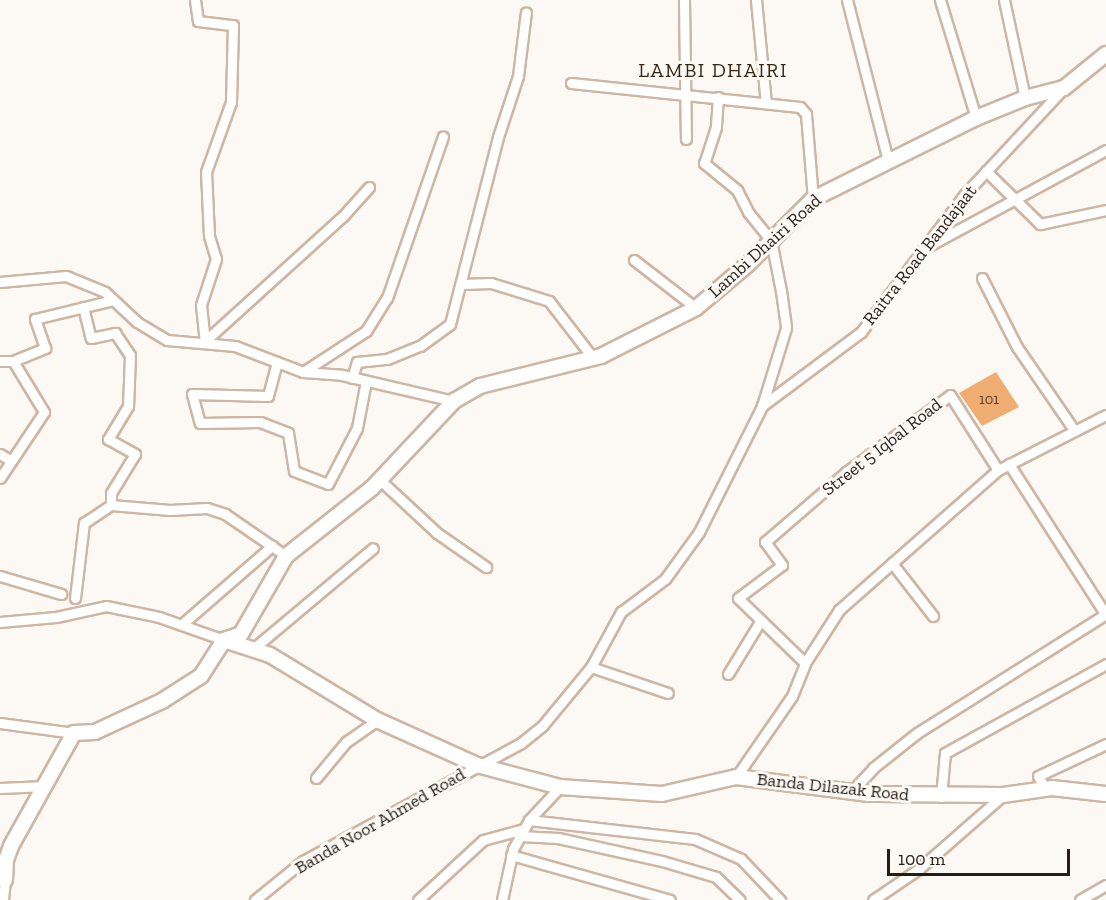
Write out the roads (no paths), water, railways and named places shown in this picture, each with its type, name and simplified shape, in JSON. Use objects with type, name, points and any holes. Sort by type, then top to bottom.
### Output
[{"type":"street","points":[[195,0],[198,21],[233,25],[231,102],[206,172],[209,236],[216,259],[201,304],[205,341]]},
{"type":"street","points":[[684,0],[686,139]]},
{"type":"street","points":[[756,0],[766,103]]},
{"type":"street","points":[[847,0],[888,161]]},
{"type":"street","points":[[940,0],[976,117]]},
{"type":"street","points":[[1004,0],[1025,98]]},
{"type":"street","points":[[352,378],[357,362],[387,359],[420,346],[450,324],[498,137],[518,76],[526,12]]},
{"type":"street","name":"Lambi Dhairi Road","points":[[286,556],[380,480],[454,401],[480,386],[593,358],[696,308],[771,240],[813,198],[976,117],[1025,98],[1064,88],[1106,54]]},
{"type":"street","points":[[572,83],[687,96],[718,97],[804,110],[813,198]]},
{"type":"street","name":"Raitra Road Bandajaat","points":[[477,765],[520,743],[543,725],[591,667],[621,612],[665,579],[699,532],[762,406],[861,332],[918,251],[986,171],[1064,88]]},
{"type":"street","points":[[718,97],[716,127],[704,163],[737,190],[748,212],[771,240],[786,328],[762,406]]},
{"type":"street","points":[[303,372],[366,331],[387,298],[443,136]]},
{"type":"street","points":[[918,251],[1106,150]]},
{"type":"street","points":[[986,171],[1040,224],[1106,210]]},
{"type":"street","points":[[205,341],[344,216],[369,187]]},
{"type":"street","points":[[633,260],[696,308]]},
{"type":"street","points":[[0,282],[66,276],[105,292],[137,322],[167,340],[205,341],[235,346],[303,372],[425,391],[454,401]]},
{"type":"street","points":[[982,278],[1017,347],[1074,430]]},
{"type":"street","points":[[462,284],[491,283],[549,301],[593,358]]},
{"type":"street","points":[[0,362],[13,361],[45,348],[35,319],[113,300]]},
{"type":"street","points":[[83,307],[91,338],[115,333],[130,355],[128,406],[108,440],[135,454],[111,493],[111,505]]},
{"type":"street","points":[[0,478],[44,412],[13,361]]},
{"type":"street","points":[[277,362],[268,396],[192,394],[200,423],[260,422],[288,433],[294,471],[328,484],[357,428],[366,381]]},
{"type":"street","name":"Street 5 Iqbal Road","points":[[761,620],[738,598],[782,565],[765,542],[846,472],[950,395],[998,470]]},
{"type":"street","points":[[736,777],[792,696],[805,663],[838,610],[998,470],[1106,415]]},
{"type":"street","points":[[0,454],[11,461]]},
{"type":"street","points":[[851,792],[873,768],[917,733],[1106,614],[1009,464]]},
{"type":"street","points":[[380,480],[437,533],[486,567]]},
{"type":"street","points":[[0,723],[74,733],[95,732],[162,701],[201,676],[224,640],[241,634],[286,556],[225,514],[207,508],[170,510],[111,505],[84,523],[75,598]]},
{"type":"street","points":[[181,625],[273,546]]},
{"type":"street","points":[[254,648],[373,548]]},
{"type":"street","points":[[892,563],[933,616]]},
{"type":"street","points":[[0,576],[61,594]]},
{"type":"street","points":[[0,622],[56,617],[106,606],[181,625],[224,640]]},
{"type":"street","points":[[728,674],[761,620],[805,663]]},
{"type":"street","name":"Banda Dilazak Road","points":[[224,640],[254,648],[377,720],[477,765],[560,787],[662,794],[736,777],[851,792],[941,796],[1003,795],[1046,789],[1106,794]]},
{"type":"street","points":[[941,796],[945,753],[1106,664]]},
{"type":"street","points":[[591,667],[668,693]]},
{"type":"street","points":[[316,778],[346,742],[377,720]]},
{"type":"street","points":[[3,900],[6,846],[46,786],[74,733]]},
{"type":"street","points":[[1046,789],[1038,776],[1106,744]]},
{"type":"street","name":"Banda Noor Ahmed Road","points":[[255,900],[303,861],[477,765]]},
{"type":"street","points":[[0,788],[46,786]]},
{"type":"street","points":[[502,900],[511,855],[522,833],[529,820],[560,787]]},
{"type":"street","points":[[873,900],[920,868],[1003,795]]},
{"type":"street","points":[[529,820],[695,839],[741,859],[780,900]]},
{"type":"street","points":[[418,900],[483,840],[522,833],[558,838],[662,861],[716,877],[740,900]]},
{"type":"street","points":[[511,855],[670,900]]},
{"type":"street","points":[[1080,900],[1106,885]]},
{"type":"district","name":"LAMBI DHAIRI","points":[[713,70]]}]
